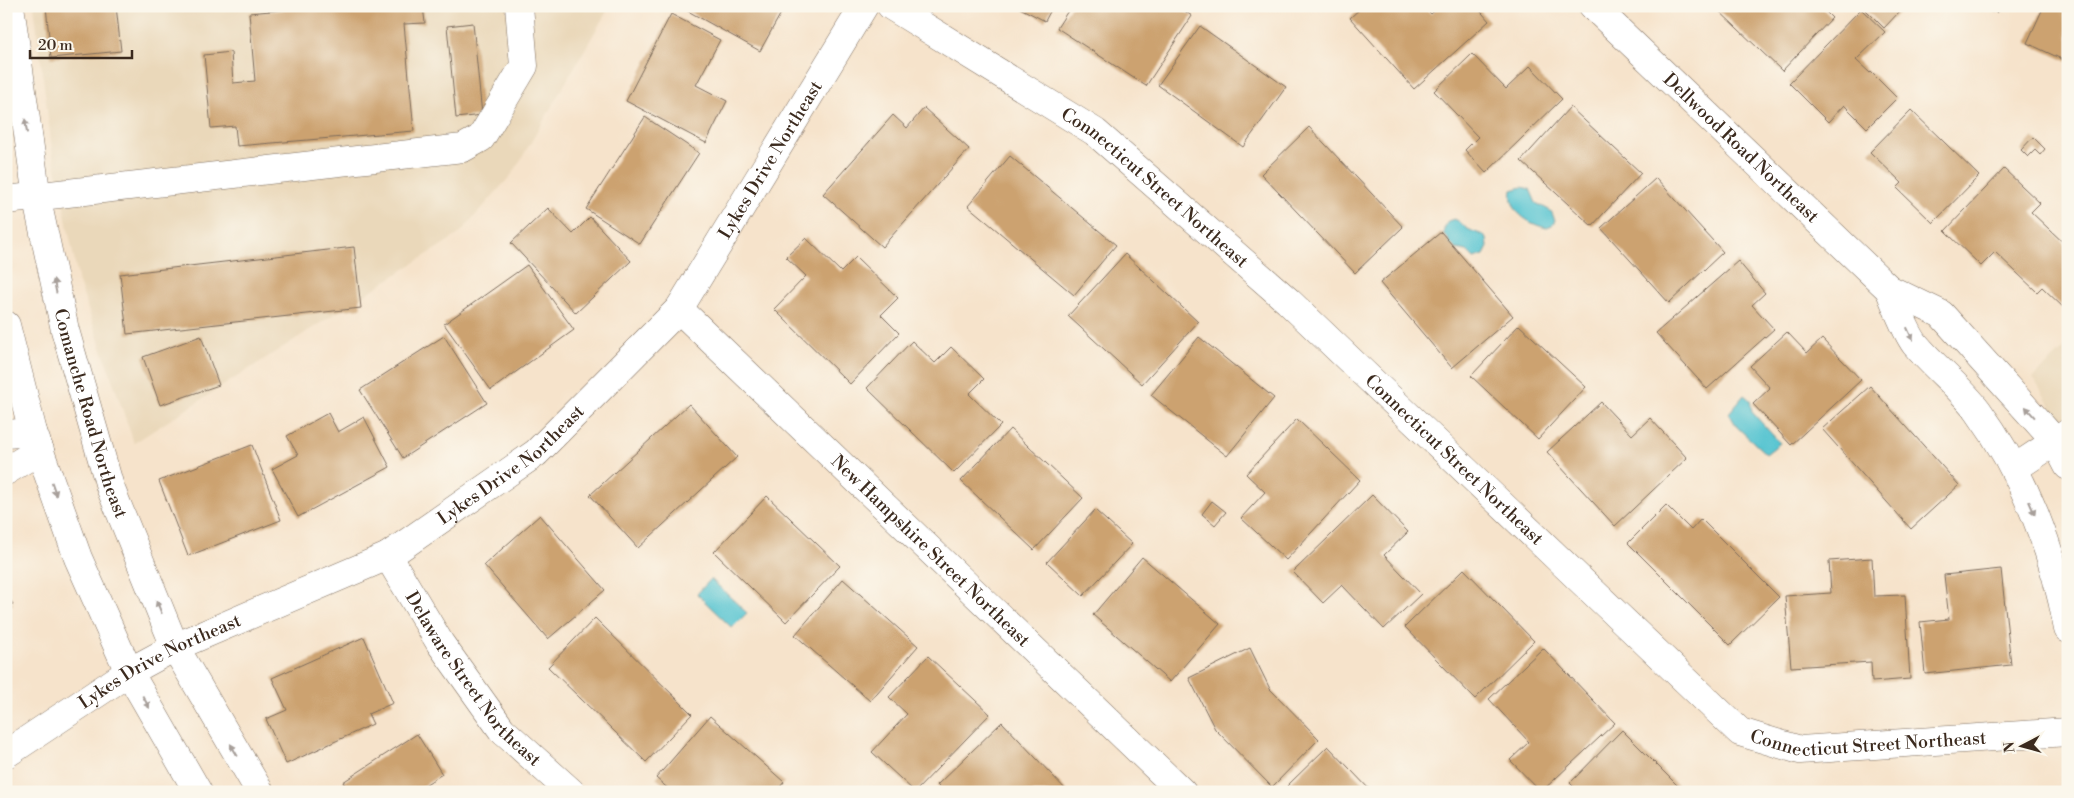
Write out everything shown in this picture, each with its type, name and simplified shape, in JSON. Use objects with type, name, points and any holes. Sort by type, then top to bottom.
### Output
[{"type":"street","points":[[6,200],[464,148],[481,138],[524,66],[519,6]]},
{"type":"street","name":"Lykes Drive Northeast","points":[[6,754],[129,672],[175,647],[388,556],[536,453],[679,309],[864,6]]},
{"type":"street","name":"Connecticut Street Northeast","points":[[891,6],[1095,132],[1288,301],[1740,732],[1800,750],[2068,732]]},
{"type":"street","name":"Dellwood Road Northeast","points":[[1594,6],[1889,289],[1941,314],[2062,437],[2068,466]]},
{"type":"street","name":"Comanche Road Northeast","points":[[9,20],[36,198],[65,330],[110,487],[175,647],[260,792]]},
{"type":"street","name":"Dellwood Road Northeast","points":[[1889,289],[1914,343],[1977,410],[2015,468],[2036,517],[2063,602],[2068,628]]},
{"type":"street","name":"New Hampshire Street Northeast","points":[[679,309],[1182,792]]},
{"type":"street","points":[[6,325],[37,441],[78,558],[129,672],[198,792]]},
{"type":"street","points":[[6,434],[37,441]]},
{"type":"street","points":[[2015,468],[2062,437]]},
{"type":"street","points":[[6,470],[37,441]]},
{"type":"street","name":"Delaware Street Northeast","points":[[388,556],[440,643],[502,730],[571,792]]},
{"type":"shaded area","points":[[34,6],[610,6],[513,173],[459,234],[134,443],[79,283],[52,149]]},
{"type":"shaded area","points":[[2068,345],[2068,433],[2033,378]]},
{"type":"water","points":[[1522,187],[1530,189],[1536,203],[1551,211],[1555,220],[1552,226],[1547,228],[1533,223],[1516,210],[1513,204],[1512,190]]},
{"type":"water","points":[[1454,219],[1487,239],[1488,247],[1484,255],[1474,258],[1467,251],[1450,248],[1448,238],[1444,235],[1444,229],[1448,221]]},
{"type":"water","points":[[1744,395],[1750,400],[1752,412],[1780,443],[1766,454],[1737,427],[1729,413]]},
{"type":"water","points":[[711,579],[747,613],[732,628],[697,594]]},
{"type":"building","points":[[46,6],[116,6],[121,51],[51,58]]},
{"type":"building","points":[[324,6],[423,6],[425,23],[404,24],[414,131],[237,146],[235,126],[211,128],[204,55],[231,52],[233,83],[255,81],[249,13]]},
{"type":"building","points":[[688,6],[785,6],[760,51],[686,10]]},
{"type":"building","points":[[1016,6],[1053,6],[1045,21]]},
{"type":"building","points":[[1071,6],[1177,6],[1192,16],[1146,86],[1057,28]]},
{"type":"building","points":[[1363,6],[1424,6],[1431,14],[1440,6],[1476,6],[1489,21],[1414,89],[1350,18]]},
{"type":"building","points":[[1714,6],[1820,6],[1832,18],[1782,71]]},
{"type":"building","points":[[1867,6],[1895,6],[1900,11],[1884,28],[1865,9]]},
{"type":"building","points":[[1989,6],[2002,6],[1996,13]]},
{"type":"building","points":[[2044,6],[2068,6],[2068,62],[2027,43]]},
{"type":"building","points":[[1861,9],[1885,32],[1856,60],[1897,98],[1867,128],[1844,105],[1828,122],[1789,83]]},
{"type":"building","points":[[671,14],[720,40],[696,85],[727,101],[706,143],[626,101]]},
{"type":"building","points":[[473,23],[482,115],[456,118],[447,26]]},
{"type":"building","points":[[1200,26],[1286,87],[1243,147],[1158,85]]},
{"type":"building","points":[[1472,54],[1506,89],[1530,66],[1562,99],[1486,173],[1465,150],[1478,137],[1434,91]]},
{"type":"building","points":[[1570,107],[1641,173],[1592,226],[1521,161]]},
{"type":"building","points":[[924,108],[969,149],[882,247],[823,194],[893,115],[907,128]]},
{"type":"building","points":[[1911,110],[1979,176],[1933,223],[1897,188],[1902,183],[1870,152]]},
{"type":"building","points":[[645,117],[699,153],[640,244],[586,209]]},
{"type":"building","points":[[1309,127],[1403,227],[1355,273],[1261,174]]},
{"type":"building","points":[[2033,137],[2045,149],[2040,155],[2035,150],[2028,157],[2021,150]]},
{"type":"building","points":[[1010,156],[1116,245],[1074,295],[968,206]]},
{"type":"building","points":[[2004,169],[2040,203],[2031,212],[2068,247],[2068,308],[2066,310],[2042,287],[2037,292],[1995,252],[1981,266],[1945,231]]},
{"type":"building","points":[[1656,178],[1723,252],[1669,303],[1601,228]]},
{"type":"building","points":[[548,208],[573,234],[590,217],[631,261],[576,313],[511,243]]},
{"type":"building","points":[[1441,232],[1513,316],[1452,368],[1380,283]]},
{"type":"building","points":[[806,238],[841,272],[856,257],[898,298],[881,315],[899,333],[850,384],[774,309],[806,276],[786,257]]},
{"type":"building","points":[[354,247],[361,308],[127,334],[120,274]]},
{"type":"building","points":[[1125,254],[1198,322],[1142,384],[1068,316]]},
{"type":"building","points":[[1738,261],[1765,293],[1752,305],[1774,329],[1707,389],[1656,333]]},
{"type":"building","points":[[527,265],[574,330],[491,390],[444,324]]},
{"type":"building","points":[[1519,325],[1586,387],[1538,439],[1471,376]]},
{"type":"building","points":[[1787,332],[1807,353],[1822,339],[1861,380],[1791,445],[1753,404],[1770,388],[1750,366]]},
{"type":"building","points":[[201,336],[219,385],[160,405],[143,357]]},
{"type":"building","points":[[444,336],[487,403],[403,458],[360,390]]},
{"type":"building","points":[[1199,337],[1274,398],[1227,456],[1151,395]]},
{"type":"building","points":[[912,341],[935,363],[951,347],[984,379],[969,394],[1001,425],[954,473],[867,388]]},
{"type":"building","points":[[1870,386],[1959,485],[1911,529],[1822,429]]},
{"type":"building","points":[[1601,402],[1632,435],[1650,418],[1687,458],[1615,526],[1547,452]]},
{"type":"building","points":[[689,404],[737,457],[638,548],[590,495]]},
{"type":"building","points":[[328,413],[338,432],[364,417],[390,467],[298,517],[272,469],[298,455],[287,436]]},
{"type":"building","points":[[1297,419],[1360,480],[1286,560],[1241,518],[1265,492],[1246,474]]},
{"type":"building","points":[[1010,429],[1083,498],[1034,550],[961,481]]},
{"type":"building","points":[[252,445],[281,520],[188,556],[159,481]]},
{"type":"building","points":[[1372,495],[1408,532],[1384,555],[1421,594],[1384,629],[1342,585],[1323,603],[1293,572]]},
{"type":"building","points":[[767,496],[840,566],[786,622],[714,552]]},
{"type":"building","points":[[1212,501],[1226,512],[1215,525],[1202,514]]},
{"type":"building","points":[[1666,505],[1691,530],[1701,519],[1779,597],[1730,645],[1628,543]]},
{"type":"building","points":[[1095,510],[1132,544],[1083,596],[1047,562]]},
{"type":"building","points":[[540,515],[605,590],[548,639],[484,565]]},
{"type":"building","points":[[1142,557],[1220,624],[1170,682],[1093,615]]},
{"type":"building","points":[[1872,558],[1874,596],[1905,595],[1910,679],[1872,682],[1871,662],[1791,667],[1785,596],[1831,593],[1829,561]]},
{"type":"building","points":[[1464,569],[1534,641],[1475,699],[1405,627]]},
{"type":"building","points":[[2001,569],[2011,665],[1925,674],[1920,622],[1949,619],[1944,575]]},
{"type":"building","points":[[843,579],[918,646],[870,701],[795,635]]},
{"type":"building","points":[[6,594],[13,604],[6,609]]},
{"type":"building","points":[[595,618],[692,714],[646,762],[548,667]]},
{"type":"building","points":[[364,637],[393,703],[368,714],[373,724],[286,764],[266,719],[287,710],[272,678]]},
{"type":"building","points":[[1250,648],[1270,689],[1319,739],[1272,787],[1215,729],[1189,678]]},
{"type":"building","points":[[1543,648],[1615,723],[1541,792],[1510,760],[1529,742],[1489,699]]},
{"type":"building","points":[[928,656],[990,714],[915,792],[872,752],[907,714],[889,697]]},
{"type":"building","points":[[710,716],[784,782],[776,792],[672,792],[656,778]]},
{"type":"building","points":[[1002,722],[1068,792],[944,792],[937,785]]},
{"type":"building","points":[[1622,730],[1684,792],[1579,792],[1570,783]]},
{"type":"building","points":[[417,734],[442,774],[417,790],[418,792],[349,792],[343,782]]},
{"type":"building","points":[[1328,746],[1372,792],[1293,792],[1287,786]]}]
